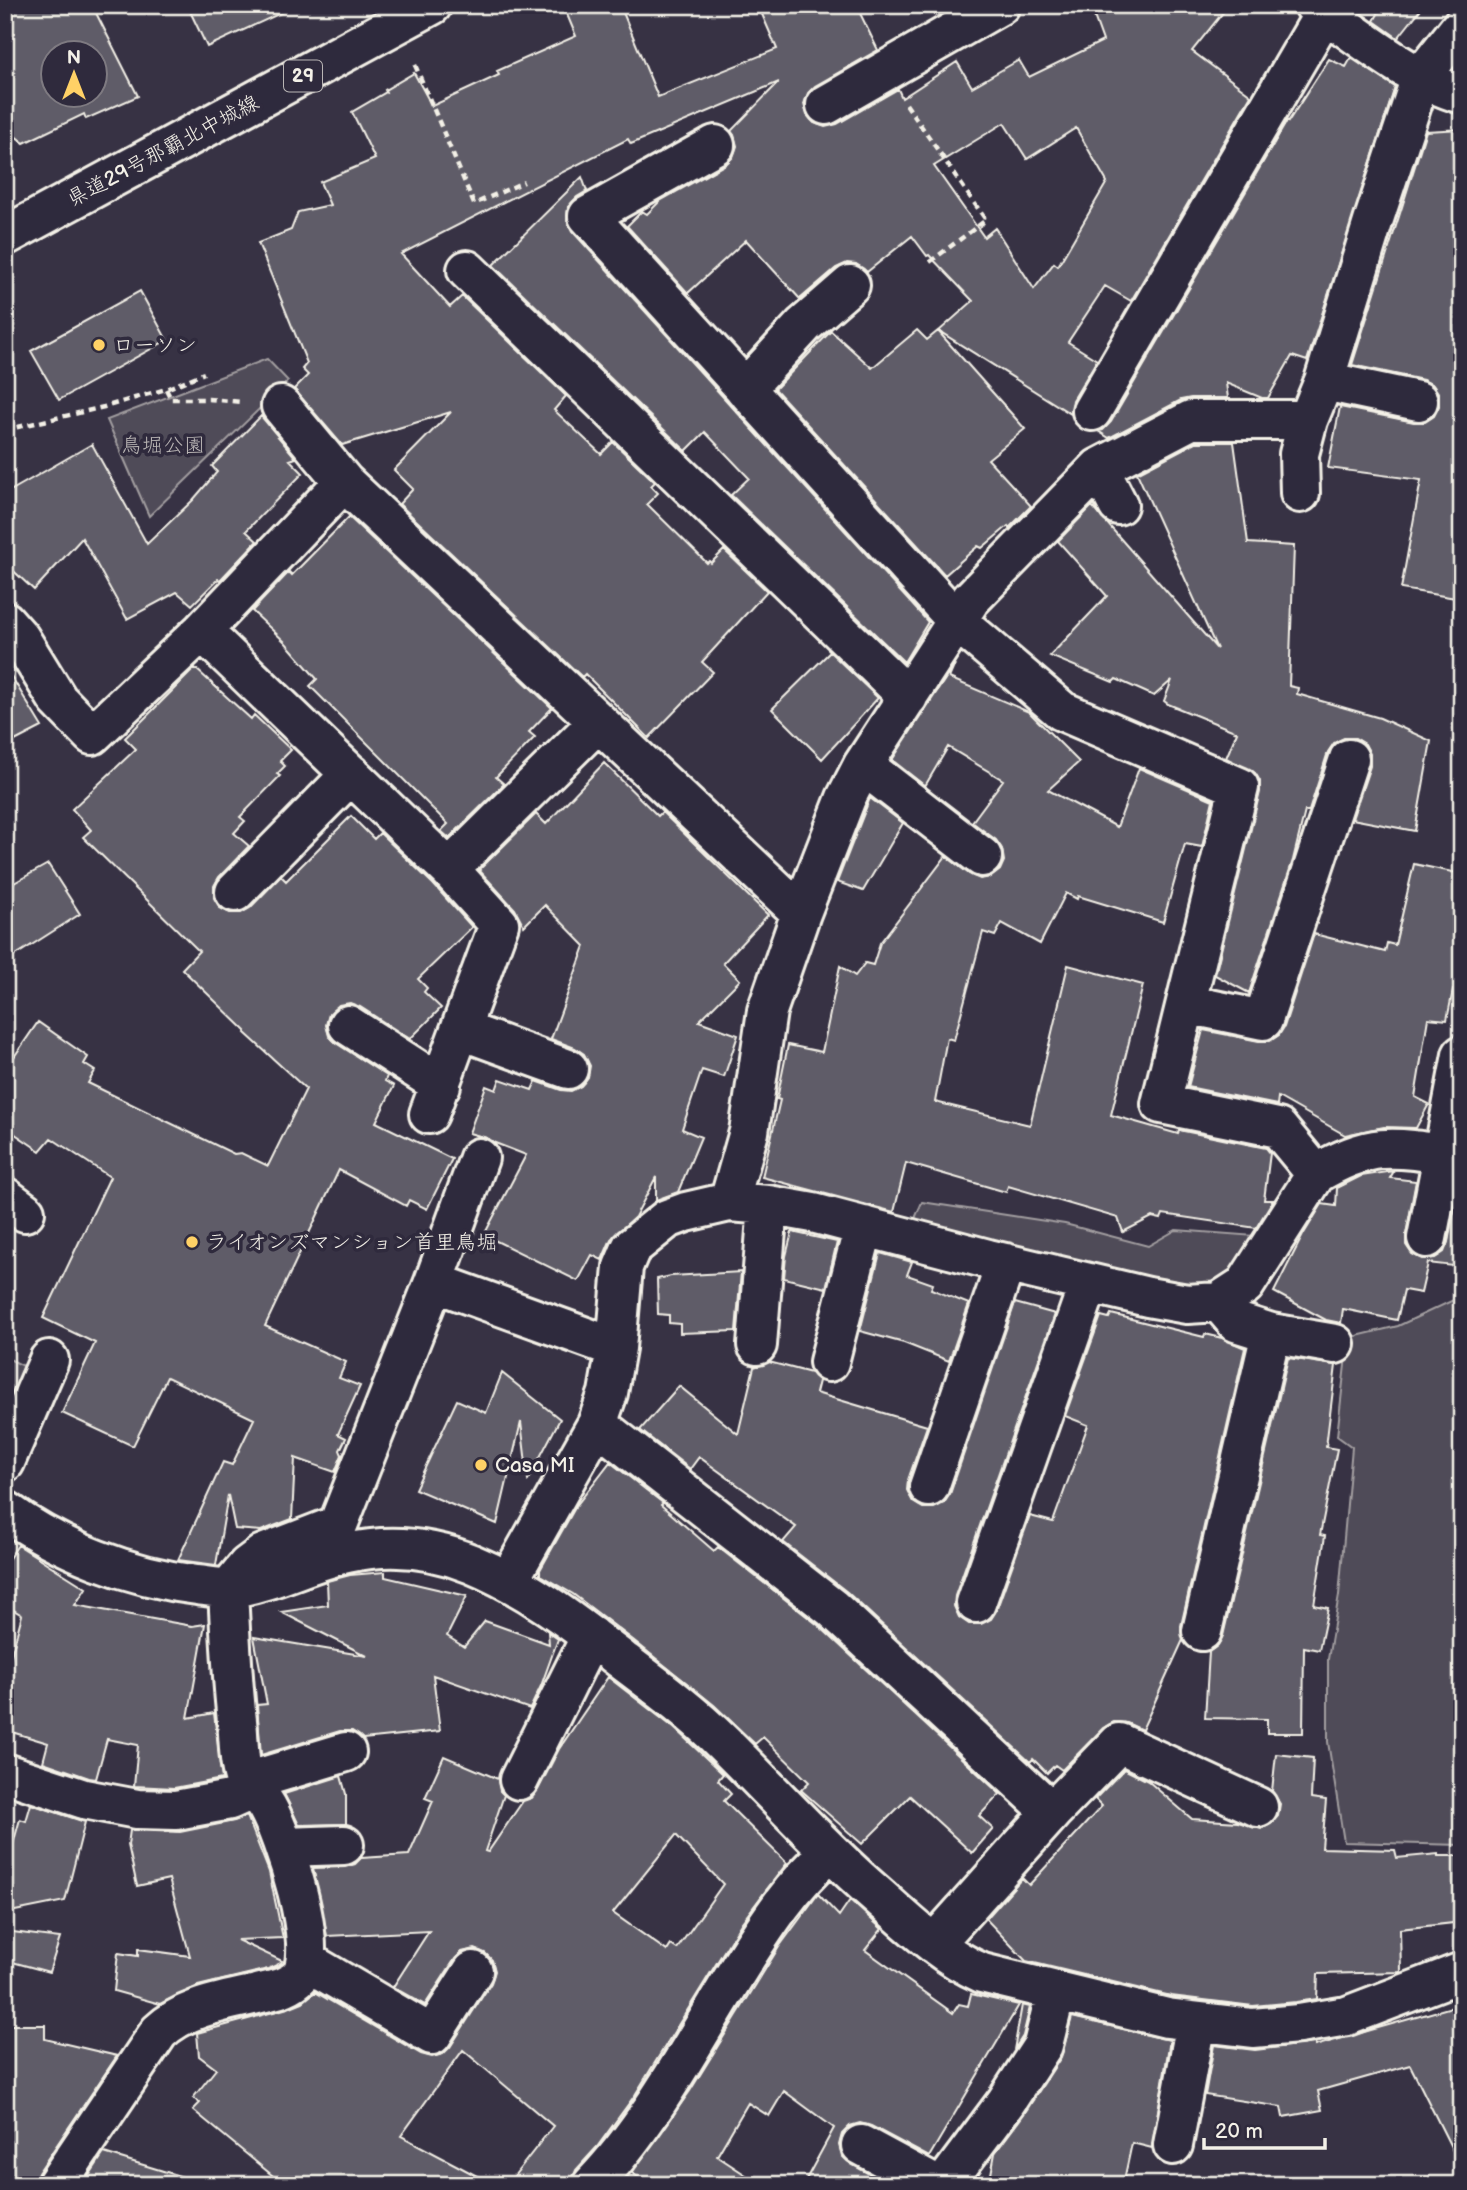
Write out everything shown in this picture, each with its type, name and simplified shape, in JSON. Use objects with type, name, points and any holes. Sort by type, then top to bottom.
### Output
[{"type":"street","name":"県道29号那覇北中城線","points":[[5,236],[432,5]]},
{"type":"street","points":[[825,105],[1000,5]]},
{"type":"street","points":[[1092,411],[1319,9],[1421,78],[1462,94]]},
{"type":"street","points":[[1300,493],[1298,454],[1421,78],[1462,25]]},
{"type":"street","points":[[715,145],[588,216],[957,621],[1062,711],[1239,787],[1161,1104],[1278,1128],[1315,1174]]},
{"type":"street","points":[[5,206],[59,207]]},
{"type":"street","points":[[467,270],[908,696]]},
{"type":"street","points":[[745,389],[804,325],[850,285]]},
{"type":"street","points":[[1324,381],[1418,401]]},
{"type":"street","points":[[281,406],[344,482],[801,913]]},
{"type":"street","points":[[729,1202],[749,1132],[767,1011],[801,913],[846,799],[863,765],[971,599],[1099,468],[1191,420],[1308,420]]},
{"type":"street","points":[[1099,468],[1118,505]]},
{"type":"street","points":[[5,621],[20,638],[58,700],[92,735],[202,631],[344,482]]},
{"type":"street","points":[[202,631],[449,869],[499,924],[435,1100],[348,1025]]},
{"type":"street","points":[[449,869],[597,723]]},
{"type":"street","points":[[1186,1004],[1264,1020],[1349,759]]},
{"type":"street","points":[[863,765],[982,857]]},
{"type":"street","points":[[235,892],[351,774]]},
{"type":"street","points":[[461,1030],[568,1069]]},
{"type":"street","points":[[1427,1238],[1452,1156],[1462,1055]]},
{"type":"street","points":[[509,1580],[597,1423],[608,1393],[616,1348],[623,1267],[631,1248],[667,1219],[729,1202],[768,1205],[813,1213],[1089,1283],[1187,1304],[1219,1302],[1245,1285],[1315,1174],[1351,1155],[1379,1148],[1412,1149],[1452,1156]]},
{"type":"street","points":[[56,2185],[159,2032],[172,2020],[207,2006],[284,1988],[300,1976],[306,1961],[301,1905],[285,1847],[268,1808],[261,1798],[250,1791],[242,1771],[231,1661],[228,1588],[247,1566],[263,1554],[338,1525],[480,1158]]},
{"type":"street","points":[[757,1345],[768,1205]]},
{"type":"street","points":[[828,1362],[864,1226]]},
{"type":"street","points":[[929,1487],[1006,1263]]},
{"type":"street","points":[[434,1282],[616,1348]]},
{"type":"street","points":[[975,1603],[1089,1283]]},
{"type":"street","points":[[1219,1302],[1236,1322],[1271,1333],[1335,1344]]},
{"type":"street","points":[[1202,1631],[1271,1333]]},
{"type":"street","points":[[5,1462],[49,1360]]},
{"type":"street","points":[[597,1423],[832,1608],[1052,1812]]},
{"type":"street","points":[[5,1510],[93,1559],[173,1582],[228,1588],[256,1583],[346,1553],[391,1546],[432,1550],[509,1580],[539,1598],[688,1710],[829,1853],[959,1964],[982,1973],[1196,2022],[1253,2028],[1335,2018],[1462,1972]]},
{"type":"street","points":[[519,1780],[591,1636]]},
{"type":"street","points":[[934,1944],[1052,1812],[1119,1744],[1258,1807]]},
{"type":"street","points":[[5,1773],[84,1799],[137,1809],[176,1810],[205,1807],[230,1800],[250,1791],[260,1778],[346,1752]]},
{"type":"street","points":[[285,1847],[344,1845]]},
{"type":"street","points":[[592,2185],[629,2144],[770,1919],[804,1875],[829,1853]]},
{"type":"street","points":[[306,1961],[432,2035],[473,1971]]},
{"type":"street","points":[[944,2185],[1006,2102],[1043,2045],[1056,1992]]},
{"type":"street","points":[[1173,2145],[1196,2022]]},
{"type":"street","points":[[861,2145],[935,2185]]},
{"type":"path","points":[[415,65],[474,204],[524,182]]},
{"type":"path","points":[[884,71],[986,220],[927,264]]},
{"type":"path","points":[[5,430],[104,407],[166,389],[204,373]]},
{"type":"path","points":[[166,389],[171,399],[208,399],[281,406]]},
{"type":"green space","name":"鳥堀公園","points":[[267,359],[288,381],[149,516],[107,420]]},
{"type":"green space","points":[[922,1202],[1065,1224],[1148,1246],[1176,1230],[1256,1236],[1219,1285],[1159,1287],[913,1223]]},
{"type":"green space","points":[[1462,1296],[1462,1571],[1454,1602],[1462,1640],[1462,1845],[1344,1842],[1328,1742],[1328,1659],[1339,1595],[1352,1447],[1337,1436],[1348,1338],[1398,1326]]},
{"type":"green space","points":[[5,1357],[34,1371],[5,1432]]},
{"type":"building","points":[[5,5],[92,5],[138,96],[86,119],[84,114],[24,143],[5,128]]},
{"type":"building","points":[[187,5],[298,5],[207,47]]},
{"type":"building","points":[[563,5],[620,5],[658,97],[777,49],[758,5],[856,5],[878,50],[815,86],[808,93],[804,104],[807,115],[814,123],[825,127],[837,124],[898,89],[902,98],[957,62],[972,87],[1019,60],[1029,77],[1103,41],[1090,5],[1229,5],[1192,51],[1251,95],[1131,301],[1105,286],[1068,342],[1097,360],[1073,400],[1071,414],[939,331],[973,301],[929,255],[927,256],[912,236],[867,272],[856,264],[847,263],[836,268],[800,299],[746,240],[688,293],[627,226],[642,211],[647,214],[660,201],[726,164],[733,157],[737,146],[731,131],[779,82],[631,144],[628,139],[401,254],[450,307],[462,296],[566,396],[554,410],[601,454],[613,442],[655,482],[651,486],[658,493],[647,504],[707,563],[711,563],[724,550],[767,591],[702,662],[713,672],[649,738],[585,674],[582,677],[399,504],[413,489],[394,470],[451,412],[342,445],[294,389],[308,375],[302,369],[307,363],[258,243],[291,230],[298,212],[330,205],[320,182],[375,159],[352,112],[386,92],[385,90],[414,73],[432,106],[499,75],[497,71],[576,36]],"holes":[[[1004,123],[1027,159],[1076,128],[1107,182],[1058,266],[1054,263],[1034,289],[995,228],[984,237],[934,166]]]},
{"type":"building","points":[[1383,5],[1424,5],[1398,38],[1374,21]]},
{"type":"building","points":[[1351,58],[1395,87],[1307,361],[1292,356],[1268,398],[1226,383],[1228,398],[1181,400],[1109,438],[1098,431],[1111,422],[1287,121],[1329,59],[1346,67]]},
{"type":"building","points":[[1462,129],[1462,599],[1401,589],[1421,480],[1328,468],[1340,407],[1425,422],[1434,416],[1439,406],[1439,394],[1433,385],[1423,380],[1352,365],[1426,131]]},
{"type":"building","points":[[582,177],[587,191],[568,207],[567,220],[572,231],[928,622],[904,662],[731,495],[749,478],[705,432],[686,451],[493,265]]},
{"type":"building","name":"ローソン","points":[[140,291],[167,340],[59,400],[31,351]]},
{"type":"building","points":[[917,330],[927,340],[938,331],[1025,429],[988,459],[1031,506],[1009,528],[1008,526],[982,548],[978,546],[945,575],[775,389],[831,331],[872,368]]},
{"type":"building","points":[[261,416],[296,458],[290,460],[303,473],[246,531],[257,541],[192,605],[177,592],[127,619],[82,538],[34,590],[5,563],[5,494],[92,444],[147,544],[193,500],[217,472],[212,466]]},
{"type":"building","points":[[1196,442],[1234,442],[1248,543],[1294,546],[1289,686],[1298,688],[1297,694],[1380,718],[1431,741],[1415,831],[1352,819],[1370,766],[1370,754],[1365,744],[1355,738],[1344,738],[1334,743],[1328,752],[1309,811],[1305,811],[1293,860],[1249,993],[1215,975],[1260,792],[1260,781],[1255,773],[1226,758],[1237,732],[1164,701],[1172,680],[1154,696],[1116,679],[1113,682],[1050,656],[1107,596],[1058,541],[1092,506],[1217,649],[1137,473]]},
{"type":"building","points":[[349,517],[552,708],[529,732],[535,737],[496,777],[504,784],[449,838],[441,831],[448,824],[310,686],[317,679],[285,642],[252,611],[289,572],[292,575]]},
{"type":"building","points":[[830,652],[878,698],[822,759],[772,709]]},
{"type":"building","points":[[955,664],[949,678],[1029,712],[1079,762],[1048,790],[1117,827],[1139,768],[1213,800],[1202,847],[1185,844],[1163,922],[1078,896],[1077,899],[1066,893],[1040,944],[1002,923],[995,936],[983,932],[954,1040],[947,1038],[935,1102],[1030,1125],[1068,965],[1143,985],[1111,1115],[1178,1134],[1179,1130],[1266,1148],[1270,1153],[1264,1200],[1273,1200],[1256,1228],[1163,1214],[1161,1219],[1152,1217],[1123,1232],[1118,1218],[1008,1186],[1006,1192],[906,1163],[894,1212],[762,1177],[780,1100],[777,1099],[788,1045],[822,1052],[840,966],[855,976],[865,963],[873,965],[880,943],[946,856],[980,879],[991,877],[1000,870],[1004,861],[1002,849],[996,840],[972,822],[1003,780],[948,747],[925,786],[892,760]]},
{"type":"building","points":[[5,666],[42,727],[5,746]]},
{"type":"building","points":[[195,668],[251,719],[254,715],[291,750],[280,761],[285,766],[277,774],[280,776],[240,817],[245,821],[234,833],[249,846],[219,877],[214,886],[214,898],[220,908],[230,913],[241,913],[250,908],[281,876],[286,881],[351,816],[374,839],[380,833],[433,884],[472,927],[418,979],[427,988],[424,992],[441,1008],[410,1039],[350,1003],[339,1005],[329,1014],[326,1025],[329,1036],[387,1076],[385,1081],[394,1086],[376,1122],[452,1159],[427,1209],[409,1200],[406,1206],[339,1170],[265,1326],[346,1362],[339,1378],[360,1386],[338,1434],[346,1438],[340,1450],[342,1455],[335,1472],[295,1458],[292,1519],[261,1531],[235,1529],[228,1495],[216,1565],[178,1560],[223,1462],[232,1465],[254,1419],[167,1377],[133,1446],[62,1413],[95,1343],[43,1318],[110,1177],[51,1138],[40,1151],[5,1127],[5,1070],[38,1022],[88,1057],[84,1064],[95,1071],[88,1083],[234,1154],[241,1153],[268,1166],[306,1089],[245,1033],[246,1031],[182,969],[199,951],[83,837],[91,830],[72,809],[136,749],[125,738]]},
{"type":"building","points":[[604,763],[658,816],[662,812],[768,915],[723,963],[740,980],[699,1021],[738,1035],[724,1077],[702,1070],[682,1129],[701,1137],[678,1192],[656,1200],[656,1177],[635,1217],[611,1239],[602,1260],[592,1255],[578,1281],[484,1235],[526,1155],[469,1133],[486,1086],[496,1090],[500,1079],[532,1090],[536,1081],[571,1091],[581,1086],[588,1077],[590,1066],[584,1054],[551,1039],[585,946],[545,905],[524,926],[515,909],[479,870],[536,814],[546,824]]},
{"type":"building","points":[[870,798],[903,823],[863,891],[837,882]]},
{"type":"building","points":[[48,864],[80,914],[5,962],[5,888]]},
{"type":"building","points":[[1414,864],[1462,874],[1462,991],[1453,990],[1447,1020],[1428,1018],[1415,1097],[1429,1104],[1416,1128],[1384,1127],[1345,1135],[1278,1097],[1277,1105],[1188,1087],[1203,1030],[1259,1041],[1270,1041],[1279,1035],[1284,1027],[1314,934],[1385,952],[1387,943],[1395,945]]},
{"type":"building","points":[[1394,1171],[1390,1178],[1416,1181],[1406,1245],[1412,1254],[1422,1259],[1435,1258],[1444,1252],[1459,1186],[1462,1186],[1462,1267],[1428,1263],[1421,1293],[1404,1290],[1397,1320],[1343,1309],[1341,1323],[1326,1320],[1274,1292],[1322,1204],[1336,1206],[1337,1188],[1361,1176]]},
{"type":"building","points":[[792,1232],[837,1242],[826,1288],[784,1278]]},
{"type":"building","points":[[880,1253],[912,1262],[907,1275],[933,1284],[931,1289],[969,1304],[949,1361],[904,1343],[860,1331]]},
{"type":"building","points":[[741,1272],[736,1331],[680,1333],[680,1324],[669,1323],[669,1315],[658,1314],[657,1279]]},
{"type":"building","points":[[1015,1303],[1055,1314],[955,1596],[954,1606],[959,1617],[969,1624],[981,1624],[991,1619],[996,1611],[1030,1516],[1053,1522],[1088,1425],[1065,1416],[1101,1316],[1109,1318],[1111,1314],[1204,1337],[1205,1334],[1245,1348],[1181,1626],[1183,1640],[1142,1730],[1127,1723],[1114,1722],[1103,1728],[1062,1770],[1055,1765],[1047,1773],[1033,1759],[1030,1762],[847,1592],[783,1542],[796,1527],[699,1457],[690,1469],[640,1430],[679,1386],[738,1434],[754,1367],[769,1362],[811,1373],[819,1381],[816,1393],[927,1426],[907,1490],[913,1502],[923,1508],[934,1508],[944,1503],[950,1494]]},
{"type":"building","points":[[1288,1358],[1336,1365],[1326,1447],[1337,1449],[1320,1535],[1325,1536],[1314,1605],[1328,1608],[1319,1650],[1304,1647],[1303,1733],[1267,1733],[1267,1719],[1205,1718],[1209,1652],[1218,1645],[1223,1636]]},
{"type":"building","name":"Casa MI","points":[[502,1373],[560,1419],[528,1480],[521,1422],[497,1524],[415,1489],[457,1400],[486,1413]]},
{"type":"building","points":[[610,1462],[663,1503],[661,1505],[714,1551],[718,1547],[818,1625],[1000,1794],[979,1816],[993,1829],[972,1853],[910,1796],[862,1844],[801,1790],[809,1782],[763,1737],[755,1744],[714,1705],[633,1640],[573,1594],[540,1575],[540,1570],[576,1506]]},
{"type":"building","points":[[18,1545],[86,1588],[75,1605],[192,1626],[205,1624],[188,1718],[214,1713],[222,1779],[174,1788],[134,1786],[138,1745],[107,1739],[96,1779],[89,1778],[43,1762],[48,1743],[5,1730],[5,1678],[22,1615],[5,1605],[5,1564]]},
{"type":"building","points":[[385,1572],[385,1577],[467,1596],[447,1636],[464,1647],[485,1621],[549,1644],[548,1632],[558,1639],[530,1709],[433,1675],[440,1731],[363,1739],[352,1731],[340,1731],[261,1755],[257,1705],[267,1704],[254,1637],[367,1656],[281,1612],[328,1605],[327,1581],[350,1575]]},
{"type":"building","points":[[608,1677],[674,1728],[723,1774],[718,1780],[731,1794],[724,1801],[787,1863],[742,1922],[635,2095],[597,2147],[576,2170],[571,2185],[507,2185],[553,2126],[463,2050],[401,2136],[494,2185],[284,2185],[193,2110],[200,2103],[193,2098],[216,2069],[199,2056],[197,2033],[288,2008],[303,2002],[315,1992],[421,2054],[432,2057],[443,2054],[491,1983],[495,1971],[492,1960],[475,1949],[462,1952],[425,2005],[393,1987],[429,1931],[327,1936],[313,1868],[345,1867],[355,1864],[361,1858],[409,1855],[433,1801],[425,1798],[444,1756],[498,1779],[500,1791],[504,1795],[485,1851],[488,1852],[523,1801],[532,1798],[538,1790],[559,1749]],"holes":[[[676,1835],[723,1884],[677,1949],[671,1945],[667,1951],[613,1913]]]},
{"type":"building","points":[[1276,1754],[1313,1758],[1311,1798],[1326,1800],[1322,1848],[1395,1850],[1397,1858],[1438,1854],[1462,1856],[1462,1922],[1400,1929],[1401,1972],[1318,1974],[1317,1999],[1296,2002],[1253,2006],[1171,1996],[1026,1961],[986,1919],[1022,1878],[1029,1885],[1102,1806],[1095,1799],[1124,1769],[1148,1781],[1192,1819],[1238,1822],[1261,1829],[1271,1824],[1278,1816],[1280,1804],[1272,1791]]},
{"type":"building","points":[[341,1776],[346,1794],[346,1824],[299,1825],[284,1794]]},
{"type":"building","points":[[31,1804],[85,1822],[65,1901],[5,1913],[5,1873],[20,1819],[26,1821]]},
{"type":"building","points":[[247,1816],[269,1872],[283,1938],[237,1940],[282,1961],[281,1963],[268,1969],[198,1986],[160,2004],[114,1991],[118,1953],[138,1956],[138,1949],[190,1956],[169,1879],[137,1886],[128,1845],[130,1830],[180,1832]]},
{"type":"building","points":[[818,1894],[839,1916],[850,1900],[882,1929],[865,1950],[953,2013],[959,2004],[968,2006],[971,1994],[1019,2005],[929,2157],[871,2126],[860,2123],[850,2126],[842,2134],[839,2145],[842,2156],[882,2181],[880,2185],[803,2185],[834,2128],[784,2091],[769,2116],[748,2103],[717,2156],[761,2185],[650,2185],[632,2173],[690,2091],[779,1947]]},
{"type":"building","points":[[5,1931],[60,1938],[49,1972],[5,1960]]},
{"type":"building","points":[[1462,2004],[1462,2169],[1410,2065],[1318,2091],[1322,2110],[1283,2117],[1281,2107],[1205,2095],[1214,2045],[1255,2050],[1315,2043],[1315,2046]]},
{"type":"building","points":[[1022,2005],[1030,2007],[1023,2036],[1014,2050]]},
{"type":"building","points":[[1072,2017],[1170,2040],[1152,2148],[1132,2143],[1123,2185],[989,2185],[995,2153],[1061,2057]]},
{"type":"building","points":[[5,2025],[45,2025],[45,2039],[117,2056],[38,2173],[34,2185],[21,2185],[5,2177]]},
{"type":"building","points":[[104,2153],[183,2177],[182,2185],[83,2185]]},
{"type":"place","name":"ローソン","points":[[99,345]]},
{"type":"place","name":"ライオンズマンション首里鳥堀","points":[[192,1242]]},
{"type":"place","name":"Casa MI","points":[[481,1465]]}]
